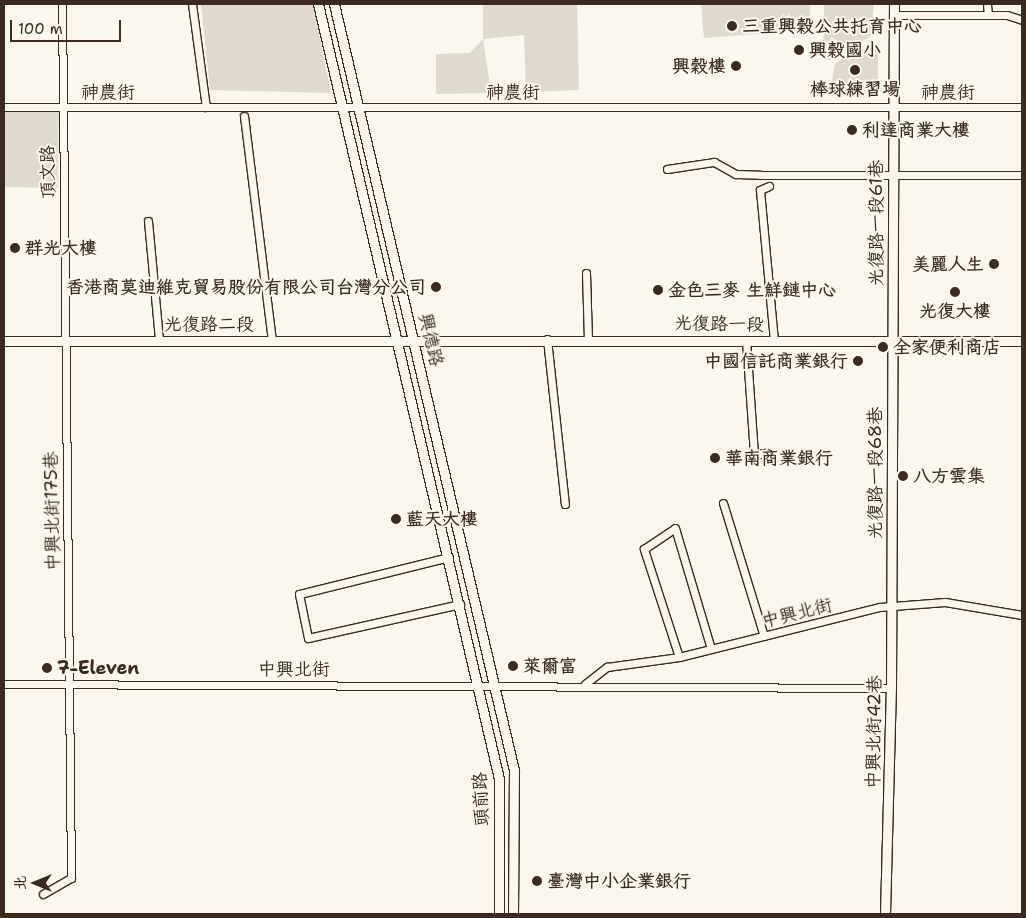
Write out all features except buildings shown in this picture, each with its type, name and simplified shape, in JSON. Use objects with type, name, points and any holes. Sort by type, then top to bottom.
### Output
[{"type":"street","name":"頂文路","points":[[62,4],[65,341]]},
{"type":"street","points":[[192,4],[206,107]]},
{"type":"street","name":"興德路","points":[[318,4],[478,683]]},
{"type":"street","name":"興德路","points":[[334,4],[415,339],[495,683]]},
{"type":"street","name":"光復路一段61巷","points":[[891,340],[894,4]]},
{"type":"street","points":[[987,4],[988,15]]},
{"type":"street","points":[[894,15],[988,15],[1022,20]]},
{"type":"street","name":"神農街","points":[[4,107],[1022,107]]},
{"type":"street","points":[[244,116],[272,340]]},
{"type":"street","points":[[667,169],[714,162],[736,174],[1022,175]]},
{"type":"street","points":[[769,186],[760,190],[774,340]]},
{"type":"street","points":[[148,221],[159,340]]},
{"type":"street","points":[[586,273],[588,339]]},
{"type":"street","name":"光復路二段","points":[[4,341],[415,339]]},
{"type":"street","name":"光復路一段","points":[[415,339],[1022,341]]},
{"type":"street","points":[[547,339],[565,504]]},
{"type":"street","points":[[746,340],[754,455],[769,452]]},
{"type":"street","name":"光復路一段68巷","points":[[891,340],[892,605]]},
{"type":"street","name":"中興北街175巷","points":[[43,894],[71,878],[65,341]]},
{"type":"street","points":[[723,503],[764,636]]},
{"type":"street","points":[[679,657],[644,549],[675,528],[711,649]]},
{"type":"street","points":[[449,557],[299,594],[308,638],[460,604]]},
{"type":"street","name":"中興北街","points":[[585,684],[607,667],[679,657],[892,605],[966,604],[1022,615]]},
{"type":"street","name":"中興北街42巷","points":[[885,914],[888,860],[892,605]]},
{"type":"street","name":"中興北街","points":[[4,684],[69,682],[495,683],[891,688]]},
{"type":"street","name":"頭前路","points":[[478,683],[499,779],[499,914]]},
{"type":"street","name":"頭前路","points":[[495,683],[514,770],[513,914]]},
{"type":"shaded area","points":[[201,4],[313,4],[331,93],[210,90]]},
{"type":"shaded area","points":[[483,4],[577,4],[579,90],[526,92],[524,35],[483,39]]},
{"type":"shaded area","points":[[701,4],[810,4],[811,30],[704,38]]},
{"type":"shaded area","points":[[824,4],[874,4],[870,37],[850,48],[831,37],[831,60],[823,60]]},
{"type":"shaded area","points":[[483,39],[491,93],[436,94],[436,54],[470,53]]},
{"type":"shaded area","name":"棒球練習場","points":[[856,49],[878,49],[878,93],[830,92],[835,64]]},
{"type":"shaded area","points":[[4,110],[59,111],[58,188],[4,187]]},
{"type":"place","name":"三重興穀公共托育中心","points":[[732,26]]},
{"type":"place","name":"興穀國小","points":[[799,50]]},
{"type":"place","name":"興穀樓","points":[[736,66]]},
{"type":"place","name":"棒球練習場","points":[[855,70]]},
{"type":"place","name":"利達商業大樓","points":[[852,130]]},
{"type":"place","name":"群光大樓","points":[[15,248]]},
{"type":"place","name":"美麗人生","points":[[994,264]]},
{"type":"place","name":"香港商莫迪維克貿易股份有限公司台灣分公司","points":[[436,287]]},
{"type":"place","name":"金色三麥 生鮮鏈中心","points":[[658,290]]},
{"type":"place","name":"光復大樓","points":[[955,292]]},
{"type":"place","name":"全家便利商店","points":[[883,347]]},
{"type":"place","name":"中國信託商業銀行","points":[[858,361]]},
{"type":"place","name":"華南商業銀行","points":[[715,458]]},
{"type":"place","name":"八方雲集","points":[[903,476]]},
{"type":"place","name":"藍天大樓","points":[[396,519]]},
{"type":"place","name":"萊爾富","points":[[513,666]]},
{"type":"place","name":"7-Eleven","points":[[47,668]]},
{"type":"place","name":"臺灣中小企業銀行","points":[[537,881]]}]
